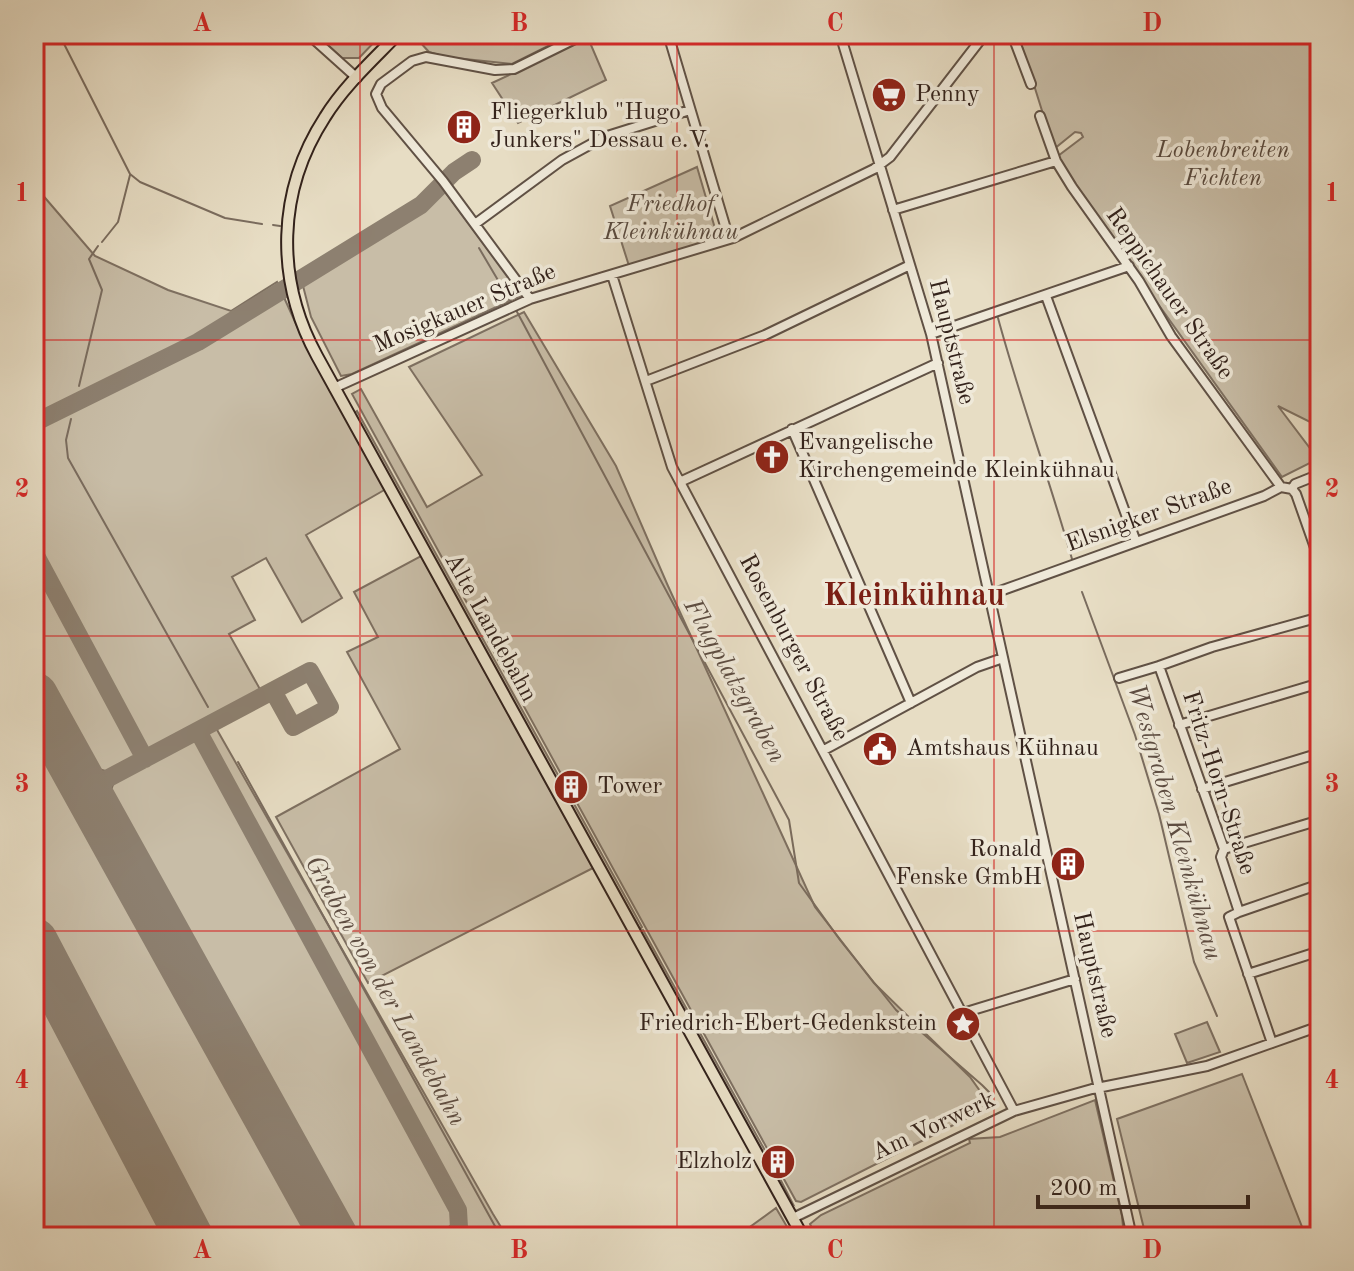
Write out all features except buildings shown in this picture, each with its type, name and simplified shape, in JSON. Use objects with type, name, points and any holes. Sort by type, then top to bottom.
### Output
[{"type":"main road","name":"Alte Landebahn","points":[[398,34],[325,116],[307,149],[295,182],[286,230],[287,267],[294,306],[334,388],[803,1237]]},
{"type":"street","points":[[308,34],[357,78]]},
{"type":"street","points":[[530,299],[443,181],[382,108],[376,94],[381,84],[412,61],[426,57],[495,70],[514,69],[585,34]]},
{"type":"street","points":[[668,34],[729,239]]},
{"type":"street","name":"Hauptstraße","points":[[840,34],[931,334],[1132,1237]]},
{"type":"street","points":[[880,166],[985,34]]},
{"type":"street","points":[[1012,34],[1031,84]]},
{"type":"street","points":[[475,224],[562,160],[604,137],[690,110]]},
{"type":"street","name":"Reppichauer Straße","points":[[1040,116],[1056,161],[1080,199],[1129,266],[1171,336],[1281,487]]},
{"type":"street","points":[[893,210],[1056,161]]},
{"type":"street","name":"Mosigkauer Straße","points":[[334,388],[519,303],[729,239],[880,166]]},
{"type":"street","points":[[646,381],[765,335],[910,265]]},
{"type":"street","points":[[931,334],[1129,266]]},
{"type":"street","name":"Rosenburger Straße","points":[[612,275],[672,467],[1014,1111]]},
{"type":"street","points":[[1046,296],[1136,542]]},
{"type":"street","points":[[682,481],[938,363]]},
{"type":"street","points":[[792,429],[911,703]]},
{"type":"street","points":[[1292,489],[1295,484],[1320,474]]},
{"type":"street","points":[[1281,487],[1292,489],[1296,494],[1320,562]]},
{"type":"street","name":"Elsnigker Straße","points":[[989,595],[1264,496],[1281,487]]},
{"type":"street","name":"Fritz-Horn-Straße","points":[[1119,678],[1212,647],[1320,617]]},
{"type":"street","points":[[824,750],[977,667],[1003,658]]},
{"type":"street","name":"Fritz-Horn-Straße","points":[[1159,666],[1224,849],[1221,857],[1239,912],[1229,917],[1272,1043]]},
{"type":"street","points":[[1179,725],[1320,683]]},
{"type":"street","points":[[1202,789],[1320,753]]},
{"type":"street","points":[[1224,849],[1320,820]]},
{"type":"street","points":[[1239,912],[1320,884]]},
{"type":"street","points":[[1248,974],[1320,951]]},
{"type":"street","points":[[963,1013],[1075,979]]},
{"type":"street","name":"Am Vorwerk","points":[[793,1218],[1014,1111],[1099,1087],[1198,1068],[1320,1026]]},
{"type":"green space","points":[[316,34],[382,34],[359,58],[342,58]]},
{"type":"green space","points":[[425,34],[572,34],[512,64],[446,57],[429,52],[419,41]]},
{"type":"green space","name":"Lobenbreiten Fichten","points":[[1018,34],[1320,34],[1320,427],[1278,406],[1318,459],[1282,477],[1054,159],[1083,137],[1075,132],[1054,149]]},
{"type":"green space","points":[[588,38],[606,80],[518,123],[492,83]]},
{"type":"green space","name":"Friedhof Kleinkühnau","points":[[697,167],[719,242],[630,269],[610,206]]},
{"type":"green space","points":[[34,185],[95,256],[168,290],[231,311],[277,282],[306,346],[386,489],[306,535],[342,598],[302,622],[266,558],[232,577],[255,620],[229,634],[261,691],[109,772],[88,766],[34,668]]},
{"type":"green space","points":[[445,192],[522,295],[352,374],[341,376],[311,317],[302,282],[408,221]]},
{"type":"green space","points":[[524,312],[616,466],[815,907],[874,983],[970,1077],[993,1105],[801,1202],[796,1201],[352,394],[361,389],[427,507],[482,475],[409,367]]},
{"type":"green space","points":[[357,411],[642,927],[640,929],[353,414]]},
{"type":"green space","points":[[421,556],[593,868],[368,983],[276,817],[400,749],[347,652],[378,637],[354,592]]},
{"type":"green space","points":[[34,723],[319,1237],[34,1237]]},
{"type":"green space","points":[[216,728],[507,1237],[348,1237],[107,801],[114,782]]},
{"type":"green space","points":[[643,930],[793,1204],[788,1201],[639,932]]},
{"type":"green space","points":[[1207,1022],[1220,1052],[1187,1063],[1175,1034]]},
{"type":"green space","points":[[1242,1074],[1306,1237],[1146,1237],[1117,1119]]},
{"type":"green space","points":[[1095,1100],[1124,1237],[816,1237],[810,1224],[821,1215],[970,1143],[969,1139],[1000,1137]]},
{"type":"green space","points":[[776,1208],[793,1237],[736,1237]]},
{"type":"waterway","name":"Flugplatzgraben","points":[[59,34],[130,174],[140,182],[225,218],[262,224]]},
{"type":"waterway","name":"Graben von der Landebahn","points":[[102,242],[118,222],[130,175]]},
{"type":"waterway","name":"Flugplatzgraben","points":[[273,225],[280,226]]},
{"type":"waterway","name":"Graben von der Landebahn","points":[[79,386],[102,290],[89,259],[98,246]]},
{"type":"waterway","name":"Flugplatzgraben","points":[[479,248],[512,304]]},
{"type":"waterway","name":"Flugplatzgraben","points":[[516,310],[789,820],[799,883],[896,1010],[982,1085],[991,1099]]},
{"type":"waterway","name":"Westgraben Kleinkühnau","points":[[998,318],[1072,559]]},
{"type":"waterway","name":"Graben von der Landebahn","points":[[71,419],[66,440],[68,458],[208,707]]},
{"type":"waterway","name":"Westgraben Kleinkühnau","points":[[1082,592],[1135,735],[1159,814],[1194,962],[1217,1016]]},
{"type":"waterway","name":"Graben von der Landebahn","points":[[238,762],[501,1237]]},
{"type":"taxiway","points":[[34,423],[198,342],[421,205],[454,172],[472,160]]},
{"type":"taxiway","points":[[34,552],[145,759]]},
{"type":"taxiway","points":[[86,790],[310,671],[330,707],[293,727],[273,691]]},
{"type":"taxiway","points":[[198,731],[458,1210],[459,1228],[450,1237]]},
{"type":"runway","points":[[34,696],[334,1237]]},
{"type":"runway","points":[[34,942],[189,1237]]},
{"type":"place","name":"Penny","points":[[889,95]]},
{"type":"place","name":"Fliegerklub \"Hugo Junkers\" Dessau e.V.","points":[[464,127]]},
{"type":"place","name":"Evangelische Kirchengemeinde Kleinkühnau","points":[[772,457]]},
{"type":"place","name":"Amtshaus Kühnau","points":[[880,749]]},
{"type":"place","name":"Tower","points":[[571,787]]},
{"type":"place","name":"Ronald Fenske GmbH","points":[[1068,864]]},
{"type":"place","name":"Friedrich-Ebert-Gedenkstein","points":[[963,1024]]},
{"type":"place","name":"Elzholz","points":[[778,1162]]},
{"type":"district","name":"Kleinkühnau","points":[[914,597]]}]
